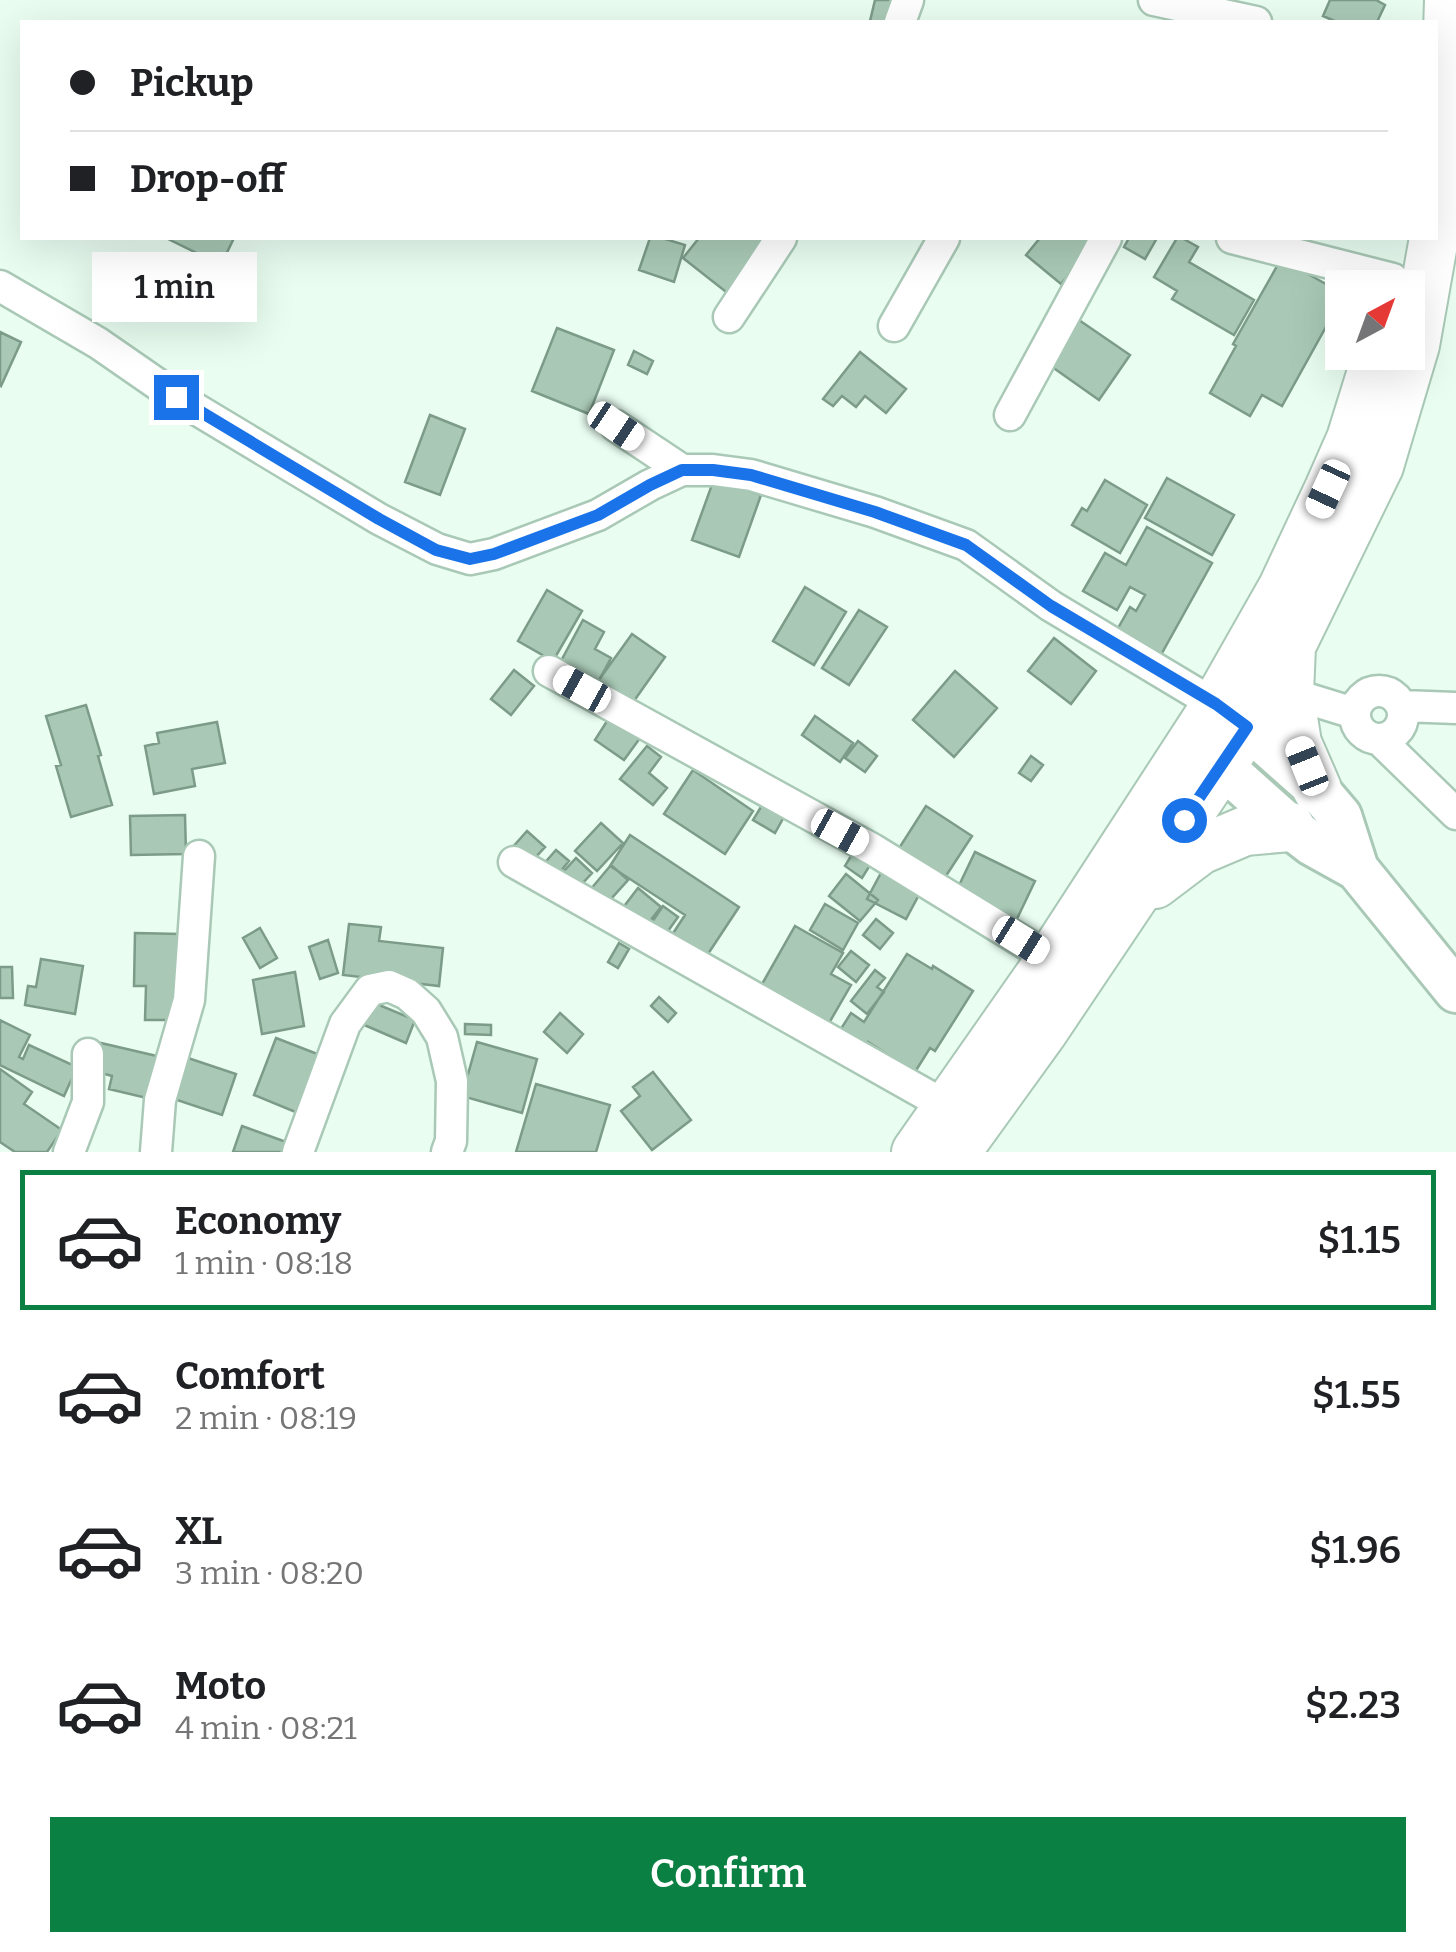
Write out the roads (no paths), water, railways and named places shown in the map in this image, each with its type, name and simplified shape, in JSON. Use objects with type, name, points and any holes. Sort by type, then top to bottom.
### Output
[{"type":"main road","points":[[1438,218],[1443,190],[1449,0]]},
{"type":"main road","points":[[952,1130],[1051,958],[1219,734],[1292,644],[1379,466],[1415,345],[1434,240]]},
{"type":"main road","points":[[916,1152],[952,1130],[1042,1033],[1128,904],[1219,734],[1351,439],[1372,370]]},
{"type":"main road","points":[[1292,644],[1289,694],[1298,743],[1316,789]]},
{"type":"main road","points":[[1219,734],[1316,789],[1340,816],[1357,869],[1456,991]]},
{"type":"main road","points":[[1219,734],[1290,828],[1357,869]]},
{"type":"main road","points":[[1128,904],[1200,850],[1244,832],[1290,828]]},
{"type":"street","points":[[1154,0],[1247,20]]},
{"type":"street","points":[[729,316],[780,240]]},
{"type":"street","points":[[894,326],[943,240]]},
{"type":"street","points":[[1010,415],[1105,240]]},
{"type":"street","points":[[1243,240],[1395,268]]},
{"type":"street","points":[[0,286],[98,342],[176,397],[436,550],[470,559],[494,554],[598,515],[682,470],[751,475],[875,512],[966,545],[1219,734]]},
{"type":"street","points":[[616,426],[682,470]]},
{"type":"street","points":[[549,672],[872,849],[1051,958]]},
{"type":"street","points":[[1380,740],[1400,729],[1404,714],[1392,694],[1376,691],[1361,698],[1354,713],[1359,729],[1380,740],[1456,814]]},
{"type":"street","points":[[1289,694],[1354,713]]},
{"type":"street","points":[[1402,706],[1456,708]]},
{"type":"street","points":[[156,1152],[160,1100],[189,1000],[199,856]]},
{"type":"street","points":[[514,862],[952,1130]]},
{"type":"street","points":[[298,1152],[345,1024],[370,990],[389,986],[407,994],[426,1011],[442,1037],[452,1081],[446,1152]]},
{"type":"street","points":[[70,1152],[88,1102],[88,1054]]}]
